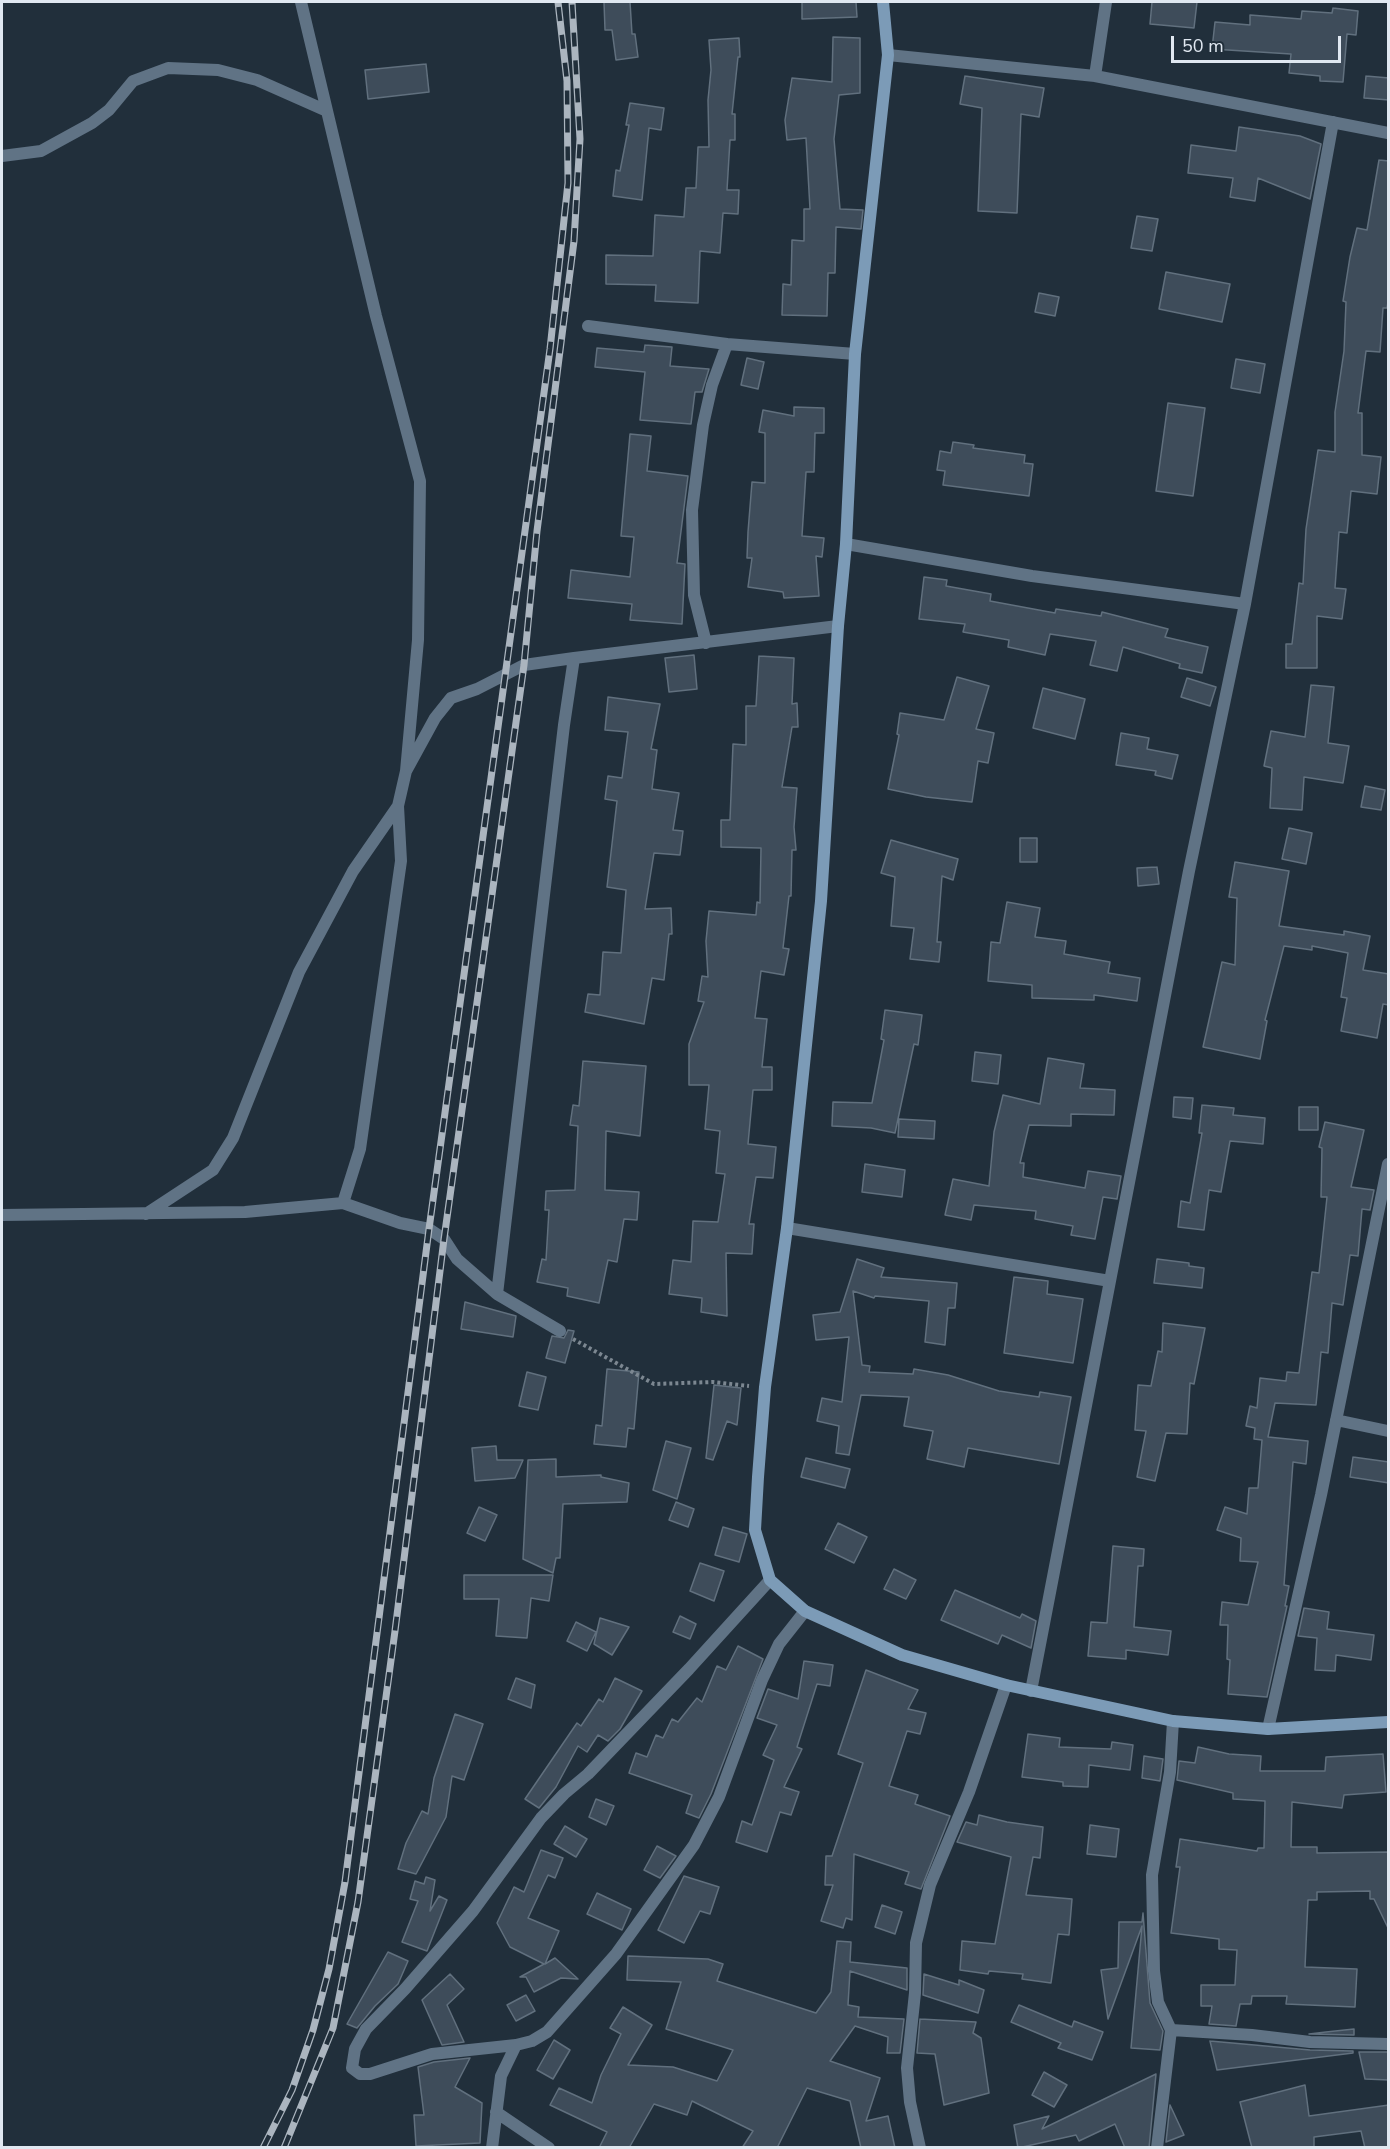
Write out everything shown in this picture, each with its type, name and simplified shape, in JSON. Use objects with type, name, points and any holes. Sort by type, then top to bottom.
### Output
[{"type":"street","points":[[301,2],[376,316],[420,481],[418,640],[406,771],[398,806],[401,861],[360,1149],[343,1203]]},
{"type":"street","points":[[883,2],[888,55],[855,354],[846,544],[838,626],[821,901],[787,1228],[765,1387],[755,1530],[770,1580],[804,1611],[902,1655],[1006,1685],[1173,1721],[1268,1729],[1389,1722]]},
{"type":"street","points":[[1095,76],[1106,2]]},
{"type":"street","points":[[888,55],[1095,76],[1389,133]]},
{"type":"street","points":[[2,156],[41,151],[109,110],[133,81],[168,69],[218,70],[257,80],[327,111]]},
{"type":"street","points":[[1031,1691],[1245,604],[1332,122]]},
{"type":"street","points":[[588,326],[727,344],[855,354]]},
{"type":"street","points":[[706,643],[694,595],[692,510],[703,425],[712,385],[727,344]]},
{"type":"street","points":[[846,544],[1032,576],[1245,604]]},
{"type":"street","points":[[406,771],[435,718],[451,698],[477,689],[524,665],[838,626]]},
{"type":"street","points":[[497,1294],[564,725],[574,658]]},
{"type":"street","points":[[146,1215],[213,1170],[233,1138],[299,972],[353,872],[398,806]]},
{"type":"street","points":[[1268,1729],[1295,1620],[1389,1164]]},
{"type":"street","points":[[2,1215],[245,1212],[343,1203],[400,1222],[429,1228],[444,1239],[457,1259],[497,1294],[560,1331]]},
{"type":"street","points":[[787,1228],[1110,1281]]},
{"type":"street","points":[[1336,1420],[1389,1431]]},
{"type":"street","points":[[770,1580],[689,1669],[588,1774],[564,1794],[541,1818],[473,1911],[405,1989],[366,2029],[355,2049],[352,2068],[360,2074],[370,2074],[432,2054],[516,2045],[532,2040],[547,2031],[616,1954],[694,1845],[719,1797],[770,1662],[779,1644],[804,1611]]},
{"type":"street","points":[[920,2148],[910,2102],[907,2068],[915,1993],[916,1942],[930,1886],[969,1792],[1006,1685]]},
{"type":"street","points":[[1156,2148],[1170,2030],[1158,2002],[1151,1908],[1152,1875],[1170,1772],[1173,1721]]},
{"type":"street","points":[[1170,2030],[1251,2034],[1310,2042],[1389,2044]]},
{"type":"street","points":[[492,2148],[501,2076],[516,2045]]},
{"type":"street","points":[[496,2112],[549,2148]]},
{"type":"path","points":[[560,1331],[654,1384],[713,1382],[765,1387]]},
{"type":"building","points":[[604,2],[630,2],[632,34],[635,34],[638,57],[616,60],[612,30],[605,30]]},
{"type":"building","points":[[802,2],[856,2],[857,17],[802,19]]},
{"type":"building","points":[[1152,2],[1197,2],[1194,28],[1150,24]]},
{"type":"building","points":[[1333,8],[1358,11],[1356,35],[1347,34],[1343,82],[1320,81],[1320,76],[1289,73],[1291,54],[1212,49],[1215,22],[1250,25],[1250,15],[1301,19],[1302,11],[1332,13]]},
{"type":"building","points":[[833,37],[860,38],[860,93],[839,95],[834,139],[840,209],[863,210],[861,229],[836,227],[835,273],[828,273],[827,316],[782,315],[783,284],[791,285],[792,240],[804,241],[804,209],[810,209],[806,138],[787,140],[785,120],[792,78],[832,82]]},
{"type":"building","points":[[739,38],[740,57],[738,57],[732,114],[735,114],[735,140],[730,140],[727,190],[739,190],[738,214],[723,213],[720,253],[700,251],[698,303],[655,301],[656,285],[606,284],[606,255],[653,256],[655,215],[684,217],[686,188],[696,188],[698,147],[709,147],[708,100],[711,70],[709,40]]},
{"type":"building","points":[[426,64],[429,92],[368,99],[365,70]]},
{"type":"building","points":[[965,76],[1044,88],[1039,117],[1021,114],[1017,213],[978,211],[982,108],[960,104]]},
{"type":"building","points":[[1366,76],[1389,78],[1389,100],[1364,98]]},
{"type":"building","points":[[630,103],[664,108],[661,130],[649,128],[642,200],[613,196],[616,170],[620,171],[629,125],[626,125]]},
{"type":"building","points":[[1239,127],[1300,136],[1321,144],[1310,199],[1258,178],[1255,201],[1230,197],[1233,178],[1188,173],[1191,145],[1236,151]]},
{"type":"building","points":[[1379,160],[1389,161],[1389,296],[1387,308],[1383,308],[1380,352],[1366,351],[1358,413],[1362,413],[1362,455],[1381,457],[1377,494],[1351,491],[1347,533],[1339,532],[1335,588],[1346,589],[1342,619],[1317,616],[1317,668],[1286,668],[1286,644],[1292,644],[1299,583],[1303,584],[1306,529],[1318,450],[1335,452],[1335,412],[1344,351],[1346,302],[1343,301],[1350,257],[1357,228],[1367,230]]},
{"type":"building","points":[[1137,216],[1158,219],[1152,251],[1131,248]]},
{"type":"building","points":[[1166,272],[1230,284],[1222,322],[1159,309]]},
{"type":"building","points":[[1039,293],[1059,297],[1055,316],[1035,312]]},
{"type":"building","points":[[645,345],[672,347],[670,366],[709,369],[702,392],[695,392],[691,424],[640,420],[645,372],[595,367],[597,348],[644,352]]},
{"type":"building","points":[[747,358],[764,362],[758,389],[741,385]]},
{"type":"building","points":[[1236,359],[1265,364],[1260,393],[1231,388]]},
{"type":"building","points":[[1168,403],[1205,408],[1193,496],[1156,491]]},
{"type":"building","points":[[794,407],[824,408],[824,433],[815,433],[814,472],[806,472],[802,536],[824,538],[822,557],[816,556],[819,596],[784,598],[783,592],[748,587],[752,558],[747,558],[748,532],[752,482],[765,483],[765,433],[759,432],[763,410],[794,416]]},
{"type":"building","points":[[630,434],[651,436],[647,471],[688,476],[677,563],[685,564],[682,624],[630,620],[632,604],[568,598],[571,570],[630,577],[634,537],[621,536]]},
{"type":"building","points":[[953,442],[974,445],[973,448],[1025,455],[1024,463],[1033,464],[1029,496],[943,485],[945,471],[937,470],[940,451],[951,453]]},
{"type":"building","points":[[924,577],[947,580],[946,586],[991,594],[990,601],[1055,613],[1056,609],[1101,616],[1102,612],[1168,629],[1165,637],[1208,647],[1202,673],[1179,668],[1180,664],[1123,647],[1117,671],[1090,665],[1096,641],[1050,634],[1045,655],[1008,647],[1009,640],[963,632],[965,624],[919,619]]},
{"type":"building","points":[[694,655],[697,689],[669,692],[665,658]]},
{"type":"building","points":[[759,656],[794,658],[792,704],[797,703],[798,727],[792,727],[782,787],[797,788],[794,827],[796,850],[792,850],[791,896],[789,896],[783,948],[789,949],[784,975],[761,971],[755,1018],[767,1019],[762,1067],[772,1067],[772,1090],[753,1090],[748,1144],[776,1147],[773,1178],[756,1177],[749,1224],[754,1224],[752,1254],[726,1253],[727,1316],[701,1312],[702,1298],[669,1294],[673,1260],[691,1262],[693,1221],[718,1222],[725,1174],[716,1173],[720,1131],[705,1129],[709,1085],[689,1085],[689,1044],[704,1002],[698,1001],[702,976],[708,977],[706,941],[709,911],[756,915],[757,902],[760,903],[761,848],[721,847],[721,820],[730,820],[733,744],[746,745],[746,706],[756,706]]},
{"type":"building","points":[[957,677],[989,686],[976,729],[994,733],[988,763],[978,761],[972,802],[926,797],[888,789],[899,735],[897,734],[900,713],[944,720]]},
{"type":"building","points":[[1187,678],[1216,687],[1210,706],[1181,697]]},
{"type":"building","points":[[1311,685],[1334,687],[1328,743],[1349,746],[1343,783],[1304,777],[1302,810],[1270,808],[1272,768],[1264,766],[1271,731],[1305,737]]},
{"type":"building","points":[[1043,688],[1085,699],[1075,739],[1033,728]]},
{"type":"building","points":[[608,697],[660,704],[651,749],[657,750],[652,789],[679,793],[673,830],[683,831],[680,855],[654,853],[645,909],[671,908],[672,934],[669,934],[664,980],[652,978],[644,1024],[585,1012],[588,994],[600,995],[603,952],[621,953],[626,890],[607,887],[617,801],[605,799],[608,776],[622,778],[628,732],[605,730]]},
{"type":"building","points":[[1121,733],[1149,738],[1147,749],[1178,755],[1172,779],[1155,775],[1156,771],[1116,765]]},
{"type":"building","points":[[1365,786],[1385,790],[1381,810],[1361,807]]},
{"type":"building","points":[[1289,828],[1312,833],[1306,864],[1282,859]]},
{"type":"building","points":[[1020,838],[1037,838],[1037,862],[1020,862]]},
{"type":"building","points":[[891,840],[958,859],[953,880],[942,876],[937,942],[941,942],[939,962],[910,959],[914,928],[891,926],[895,877],[881,873]]},
{"type":"building","points":[[1235,862],[1289,871],[1279,926],[1344,935],[1344,931],[1370,936],[1363,970],[1389,974],[1389,1005],[1383,1004],[1377,1038],[1341,1031],[1347,998],[1341,997],[1348,953],[1312,946],[1312,950],[1284,946],[1265,1020],[1267,1021],[1260,1059],[1203,1047],[1222,962],[1235,965],[1237,898],[1229,897]]},
{"type":"building","points":[[1157,867],[1159,884],[1138,886],[1137,868]]},
{"type":"building","points":[[1007,902],[1040,908],[1035,937],[1066,941],[1064,954],[1110,962],[1108,973],[1140,978],[1137,1001],[1094,995],[1094,1000],[1032,998],[1032,985],[988,981],[991,942],[1000,943]]},
{"type":"building","points":[[885,1010],[922,1015],[918,1045],[914,1044],[895,1133],[871,1128],[832,1126],[833,1102],[872,1103],[884,1040],[881,1039]]},
{"type":"building","points":[[975,1052],[1001,1055],[998,1084],[972,1081]]},
{"type":"building","points":[[1048,1058],[1084,1064],[1080,1088],[1115,1090],[1114,1115],[1071,1114],[1071,1126],[1029,1125],[1020,1163],[1024,1163],[1023,1177],[1085,1188],[1088,1171],[1121,1176],[1117,1199],[1103,1197],[1095,1239],[1071,1235],[1073,1226],[1035,1219],[1036,1211],[974,1205],[971,1220],[945,1215],[953,1179],[989,1186],[994,1132],[1003,1095],[1040,1104]]},
{"type":"building","points":[[583,1061],[646,1066],[640,1136],[606,1131],[605,1190],[639,1192],[637,1220],[624,1219],[617,1262],[608,1260],[599,1303],[567,1296],[568,1288],[537,1282],[542,1259],[546,1260],[549,1210],[545,1210],[546,1191],[575,1190],[578,1126],[570,1125],[573,1105],[579,1106]]},
{"type":"building","points":[[1174,1097],[1193,1098],[1191,1119],[1173,1117]]},
{"type":"building","points":[[1202,1105],[1234,1108],[1233,1115],[1265,1118],[1263,1144],[1230,1141],[1221,1192],[1209,1190],[1204,1230],[1178,1227],[1181,1201],[1190,1203],[1202,1133],[1199,1133]]},
{"type":"building","points":[[1299,1107],[1318,1107],[1318,1130],[1299,1130]]},
{"type":"building","points":[[899,1119],[935,1121],[934,1139],[898,1137]]},
{"type":"building","points":[[1325,1122],[1364,1130],[1351,1187],[1374,1190],[1370,1210],[1362,1209],[1358,1256],[1350,1255],[1343,1305],[1332,1303],[1328,1353],[1321,1352],[1316,1405],[1275,1403],[1268,1437],[1308,1441],[1306,1464],[1293,1462],[1284,1585],[1289,1586],[1285,1606],[1287,1606],[1267,1697],[1228,1694],[1230,1660],[1227,1659],[1228,1625],[1220,1625],[1222,1602],[1248,1605],[1258,1562],[1240,1561],[1241,1538],[1217,1530],[1225,1507],[1247,1514],[1249,1488],[1258,1488],[1262,1440],[1254,1439],[1255,1428],[1246,1426],[1250,1406],[1257,1408],[1260,1378],[1286,1381],[1287,1372],[1299,1373],[1312,1272],[1319,1273],[1327,1197],[1321,1197],[1322,1148],[1319,1147]]},
{"type":"building","points":[[865,1164],[905,1170],[902,1197],[862,1192]]},
{"type":"building","points":[[857,1259],[884,1268],[881,1277],[957,1283],[955,1308],[948,1308],[945,1345],[925,1342],[929,1301],[875,1296],[874,1298],[853,1291],[862,1365],[870,1366],[869,1372],[913,1374],[914,1369],[948,1375],[999,1391],[1039,1397],[1040,1392],[1071,1397],[1059,1464],[968,1448],[964,1467],[927,1459],[933,1431],[904,1426],[909,1397],[861,1395],[849,1455],[836,1453],[839,1426],[817,1421],[822,1398],[842,1402],[849,1337],[816,1340],[813,1315],[840,1312]]},
{"type":"building","points":[[1157,1259],[1189,1263],[1189,1266],[1204,1268],[1202,1288],[1154,1283]]},
{"type":"building","points":[[1014,1277],[1048,1281],[1047,1294],[1083,1299],[1073,1363],[1004,1353]]},
{"type":"building","points":[[465,1302],[516,1316],[513,1337],[461,1329]]},
{"type":"building","points":[[1163,1323],[1205,1328],[1194,1384],[1190,1383],[1187,1434],[1166,1433],[1155,1481],[1137,1477],[1146,1431],[1135,1430],[1138,1385],[1151,1386],[1158,1351],[1162,1352]]},
{"type":"building","points":[[568,1330],[574,1331],[565,1363],[546,1358],[552,1336],[564,1338]]},
{"type":"building","points":[[607,1369],[639,1372],[634,1429],[628,1428],[626,1447],[594,1444],[596,1425],[602,1426]]},
{"type":"building","points":[[527,1372],[546,1377],[538,1410],[519,1406]]},
{"type":"building","points":[[714,1385],[741,1388],[737,1425],[727,1421],[713,1460],[706,1458]]},
{"type":"building","points":[[666,1441],[691,1448],[677,1499],[653,1490]]},
{"type":"building","points":[[496,1446],[497,1460],[523,1460],[515,1478],[475,1481],[472,1448]]},
{"type":"building","points":[[1353,1457],[1389,1462],[1389,1483],[1350,1477]]},
{"type":"building","points":[[806,1458],[850,1469],[845,1488],[801,1477]]},
{"type":"building","points":[[556,1459],[556,1477],[601,1475],[601,1477],[629,1483],[627,1502],[563,1504],[560,1558],[556,1558],[553,1573],[523,1559],[528,1460]]},
{"type":"building","points":[[676,1502],[694,1509],[688,1527],[669,1520]]},
{"type":"building","points":[[479,1507],[497,1515],[485,1541],[467,1533]]},
{"type":"building","points":[[838,1523],[867,1537],[854,1563],[825,1549]]},
{"type":"building","points":[[723,1527],[747,1534],[739,1562],[715,1555]]},
{"type":"building","points":[[1113,1546],[1144,1549],[1143,1566],[1138,1566],[1134,1627],[1171,1631],[1168,1655],[1126,1650],[1126,1659],[1088,1656],[1091,1622],[1107,1623]]},
{"type":"building","points":[[700,1563],[724,1571],[714,1601],[690,1591]]},
{"type":"building","points":[[894,1569],[916,1580],[906,1599],[884,1589]]},
{"type":"building","points":[[464,1575],[553,1575],[549,1601],[531,1598],[527,1638],[496,1636],[499,1599],[464,1599]]},
{"type":"building","points":[[955,1590],[1020,1618],[1022,1614],[1036,1621],[1031,1648],[1002,1635],[998,1644],[941,1620]]},
{"type":"building","points":[[1304,1608],[1329,1612],[1327,1629],[1374,1635],[1371,1660],[1336,1655],[1335,1671],[1315,1670],[1317,1638],[1298,1636]]},
{"type":"building","points":[[680,1616],[696,1624],[690,1639],[673,1632]]},
{"type":"building","points":[[600,1618],[629,1627],[612,1655],[594,1644]]},
{"type":"building","points":[[576,1622],[596,1632],[587,1651],[567,1641]]},
{"type":"building","points":[[738,1646],[763,1659],[711,1794],[699,1818],[686,1813],[692,1795],[629,1773],[636,1753],[647,1757],[656,1735],[663,1738],[672,1719],[678,1722],[697,1698],[702,1702],[717,1666],[726,1670]]},
{"type":"building","points":[[804,1661],[833,1665],[830,1686],[817,1684],[797,1747],[802,1749],[784,1787],[799,1792],[791,1815],[780,1812],[767,1852],[736,1842],[742,1821],[752,1825],[774,1760],[763,1755],[777,1725],[757,1718],[768,1689],[798,1699]]},
{"type":"building","points":[[866,1670],[918,1690],[908,1709],[926,1713],[920,1734],[907,1731],[889,1786],[918,1795],[915,1804],[950,1816],[921,1889],[905,1884],[909,1872],[854,1854],[852,1920],[846,1918],[843,1928],[821,1921],[833,1885],[825,1885],[826,1856],[832,1856],[863,1763],[838,1754]]},
{"type":"building","points":[[516,1678],[535,1685],[531,1708],[508,1699]]},
{"type":"building","points":[[615,1678],[642,1691],[620,1729],[608,1741],[598,1735],[587,1752],[578,1746],[556,1787],[539,1808],[525,1799],[577,1723],[581,1726],[599,1699],[603,1702]]},
{"type":"building","points":[[455,1714],[483,1724],[464,1780],[452,1776],[446,1817],[416,1874],[398,1869],[406,1843],[422,1811],[428,1814],[434,1778]]},
{"type":"building","points":[[1028,1734],[1060,1738],[1059,1747],[1111,1749],[1112,1742],[1133,1745],[1130,1770],[1089,1765],[1088,1787],[1063,1786],[1063,1782],[1022,1777]]},
{"type":"building","points":[[1198,1747],[1229,1754],[1261,1756],[1260,1771],[1325,1771],[1326,1757],[1383,1754],[1386,1792],[1344,1795],[1342,1808],[1292,1802],[1291,1847],[1317,1847],[1317,1853],[1389,1852],[1389,1930],[1374,1899],[1370,1899],[1370,1891],[1317,1892],[1317,1900],[1308,1900],[1305,1967],[1357,1969],[1355,2007],[1286,2004],[1287,1996],[1252,1996],[1251,2004],[1240,2004],[1236,2026],[1209,2024],[1212,2006],[1201,2006],[1201,1985],[1235,1985],[1237,1950],[1219,1949],[1219,1939],[1171,1933],[1180,1867],[1176,1867],[1180,1839],[1257,1851],[1258,1848],[1264,1848],[1265,1801],[1233,1799],[1233,1793],[1177,1780],[1179,1761],[1195,1763]]},
{"type":"building","points":[[1144,1756],[1163,1759],[1160,1781],[1142,1778]]},
{"type":"building","points":[[596,1799],[614,1806],[606,1825],[589,1817]]},
{"type":"building","points":[[979,1815],[1043,1827],[1040,1858],[1033,1857],[1026,1895],[1072,1899],[1069,1935],[1058,1934],[1051,1983],[1022,1979],[1023,1974],[989,1971],[988,1974],[960,1970],[962,1941],[995,1944],[1011,1857],[957,1842],[966,1822],[977,1825]]},
{"type":"building","points":[[1090,1825],[1119,1829],[1116,1857],[1087,1854]]},
{"type":"building","points":[[565,1826],[587,1839],[576,1857],[554,1844]]},
{"type":"building","points":[[657,1846],[676,1856],[660,1878],[644,1870]]},
{"type":"building","points":[[541,1850],[563,1858],[555,1878],[548,1875],[528,1918],[559,1931],[545,1964],[555,1958],[578,1979],[561,1978],[534,1992],[526,1977],[520,1977],[544,1964],[510,1947],[497,1923],[514,1887],[524,1892]]},
{"type":"building","points":[[684,1876],[719,1887],[710,1914],[700,1911],[684,1943],[658,1930]]},
{"type":"building","points":[[426,1877],[435,1880],[430,1911],[439,1896],[447,1900],[427,1951],[402,1942],[418,1901],[410,1899],[415,1881],[424,1884]]},
{"type":"building","points":[[597,1893],[631,1909],[622,1930],[587,1914]]},
{"type":"building","points":[[882,1905],[902,1912],[895,1934],[875,1927]]},
{"type":"building","points":[[1143,1913],[1150,2003],[1163,2031],[1160,2050],[1131,2048],[1142,1926],[1108,2019],[1101,1970],[1118,1968],[1119,1922],[1142,1922]]},
{"type":"building","points":[[837,1941],[851,1942],[850,1962],[907,1968],[907,1990],[850,1971],[848,2005],[859,2007],[858,2017],[904,2019],[900,2053],[887,2053],[888,2037],[855,2026],[830,2061],[880,2078],[866,2121],[888,2116],[895,2148],[861,2148],[850,2101],[807,2088],[777,2148],[742,2148],[753,2131],[692,2101],[687,2115],[654,2104],[629,2148],[599,2148],[607,2132],[550,2105],[559,2088],[592,2103],[601,2075],[621,2034],[610,2028],[623,2007],[652,2025],[628,2065],[673,2067],[717,2081],[733,2050],[666,2029],[681,1982],[627,1980],[628,1956],[708,1959],[723,1964],[717,1981],[816,2013],[831,1992]]},
{"type":"building","points":[[388,1952],[408,1961],[398,1984],[375,2006],[357,2028],[347,2024]]},
{"type":"building","points":[[450,1974],[464,1989],[447,2005],[464,2042],[442,2045],[422,2000]]},
{"type":"building","points":[[924,1974],[959,1985],[959,1980],[984,1990],[978,2013],[923,1995]]},
{"type":"building","points":[[526,1995],[535,2011],[516,2021],[507,2005]]},
{"type":"building","points":[[1019,2005],[1072,2027],[1074,2021],[1103,2032],[1092,2060],[1058,2048],[1061,2043],[1011,2022]]},
{"type":"building","points":[[920,2019],[976,2022],[973,2033],[981,2038],[989,2093],[944,2105],[935,2054],[917,2053]]},
{"type":"building","points":[[1354,2029],[1354,2035],[1309,2034],[1326,2032]]},
{"type":"building","points":[[554,2040],[570,2050],[553,2079],[537,2070]]},
{"type":"building","points":[[1210,2041],[1310,2050],[1353,2051],[1353,2053],[1217,2070]]},
{"type":"building","points":[[1359,2052],[1389,2052],[1389,2080],[1365,2079]]},
{"type":"building","points":[[470,2058],[455,2087],[482,2103],[480,2143],[416,2146],[414,2115],[424,2115],[418,2067],[434,2062]]},
{"type":"building","points":[[1044,2072],[1067,2085],[1054,2107],[1032,2095]]},
{"type":"building","points":[[1156,2074],[1149,2148],[1125,2148],[1115,2124],[1079,2141],[1076,2135],[1018,2148],[1014,2125],[1049,2116],[1042,2129]]},
{"type":"building","points":[[1305,2085],[1309,2116],[1389,2105],[1389,2148],[1365,2148],[1361,2131],[1314,2137],[1314,2148],[1252,2148],[1240,2102]]},
{"type":"building","points":[[1170,2105],[1184,2135],[1166,2142]]},
{"type":"railway","points":[[263,2148],[292,2090],[313,2030],[329,1969],[345,1882],[429,1229],[550,349],[568,183],[567,81],[558,2]]},
{"type":"railway","points":[[284,2148],[333,2028],[358,1902],[395,1631],[444,1239],[524,665],[537,531],[574,241],[580,139],[572,2]]}]
